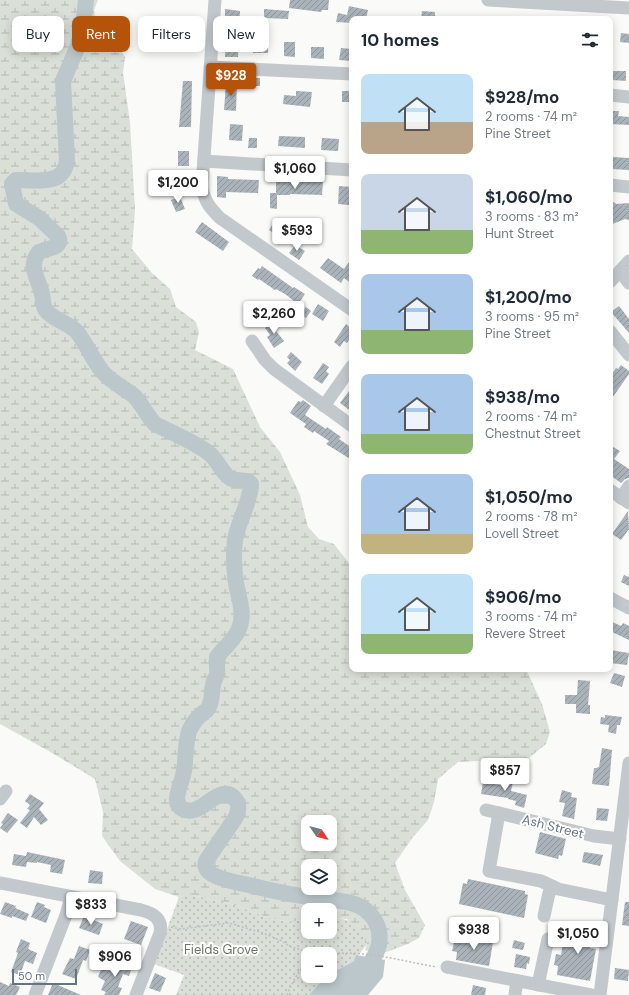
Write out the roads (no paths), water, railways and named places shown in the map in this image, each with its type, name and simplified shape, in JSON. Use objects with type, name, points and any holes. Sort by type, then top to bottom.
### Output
[{"type":"street","points":[[215,0],[202,186],[203,196],[213,212],[220,218],[349,308]]},
{"type":"street","points":[[488,0],[629,8]]},
{"type":"street","points":[[211,67],[349,74]]},
{"type":"street","points":[[613,95],[629,96]]},
{"type":"street","points":[[204,161],[349,170]]},
{"type":"street","points":[[613,186],[629,187]]},
{"type":"street","points":[[613,279],[629,261]]},
{"type":"street","points":[[620,271],[629,283]]},
{"type":"street","points":[[613,335],[629,355]]},
{"type":"street","points":[[252,341],[265,360],[274,369],[349,424]]},
{"type":"street","points":[[324,406],[349,370]]},
{"type":"street","points":[[613,492],[625,500],[629,486]]},
{"type":"street","points":[[613,600],[629,608]]},
{"type":"street","points":[[600,995],[612,900],[623,830],[629,763]]},
{"type":"street","name":"Ash Street","points":[[486,810],[594,836],[623,830]]},
{"type":"street","points":[[500,813],[489,872],[541,881],[561,889],[612,900]]},
{"type":"street","points":[[0,883],[153,914],[161,925],[160,933],[136,995]]},
{"type":"street","points":[[544,916],[552,886]]},
{"type":"street","points":[[35,995],[66,915],[71,897]]},
{"type":"street","points":[[538,985],[548,939]]},
{"type":"street","points":[[447,967],[591,995]]},
{"type":"street","points":[[514,995],[517,981]]},
{"type":"waterway","points":[[86,0],[83,28],[78,46],[63,81],[67,161],[65,167],[63,172],[56,178],[16,180],[12,184],[16,204],[39,218],[58,236],[59,243],[54,247],[39,252],[34,262],[35,273],[41,288],[44,306],[48,313],[77,332],[84,341],[95,362],[105,375],[133,395],[155,424],[210,454],[230,478],[248,481],[251,484],[234,546],[236,583],[242,613],[240,625],[233,638],[217,657],[217,674],[213,685],[209,707],[196,720],[189,731],[184,770],[177,803],[184,810],[190,811],[202,807],[222,794],[227,794],[236,800],[238,804],[236,817],[206,861],[205,865],[209,872],[217,877],[298,896],[351,903],[366,910],[372,916],[376,922],[380,937],[376,953],[365,970],[341,995]]},
{"type":"park label","name":"Fields Grove","points":[[221,949]]}]
